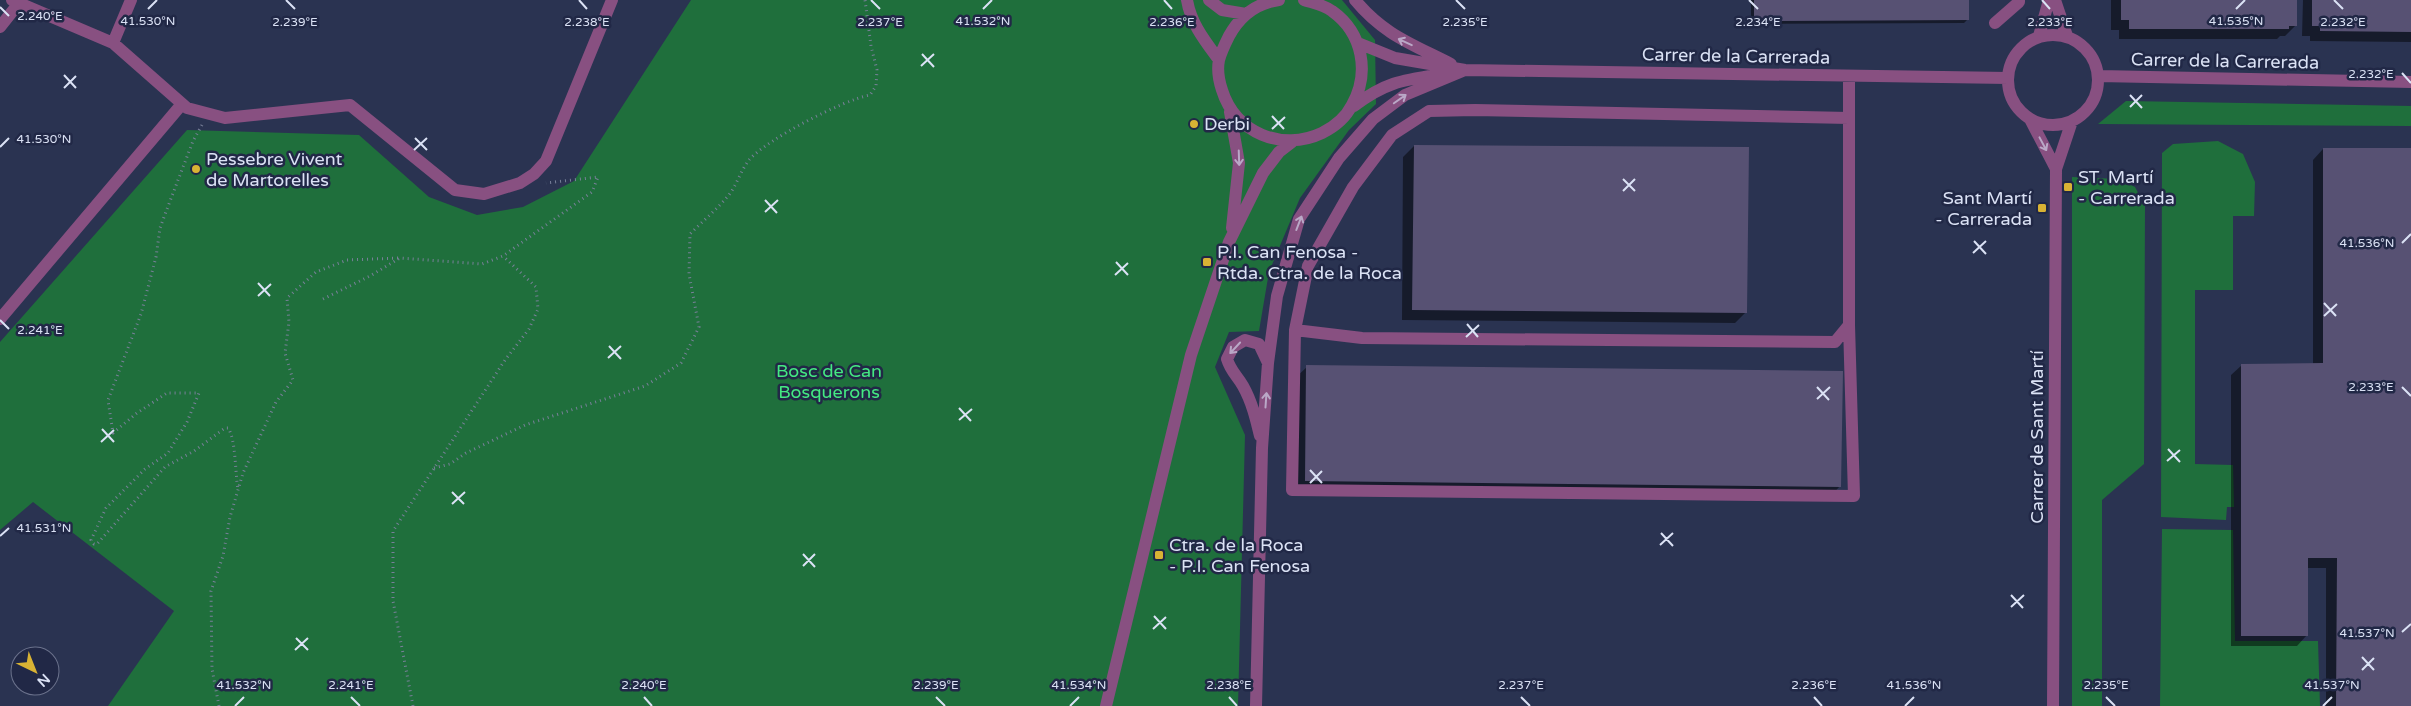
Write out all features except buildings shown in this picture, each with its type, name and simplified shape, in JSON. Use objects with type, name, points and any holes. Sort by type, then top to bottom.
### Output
[{"type":"street","points":[[113,43],[131,0]]},
{"type":"street","points":[[0,27],[16,2],[113,43],[187,108],[224,118],[350,106],[455,190],[484,194],[520,183],[534,174],[546,161],[612,0]]},
{"type":"street","points":[[1187,0],[1189,13],[1219,60]]},
{"type":"street","points":[[1209,0],[1222,10],[1246,14]]},
{"type":"street","points":[[1229,242],[1239,163],[1230,110],[1220,82],[1219,60],[1232,31],[1246,14],[1266,1],[1279,0]]},
{"type":"street","points":[[1304,0],[1328,5],[1351,31],[1358,43],[1363,66],[1362,77],[1359,91],[1352,107]]},
{"type":"street","points":[[1355,0],[1370,19],[1396,38],[1465,70]]},
{"type":"street","points":[[1995,23],[2019,0]]},
{"type":"street","points":[[2039,36],[2049,0]]},
{"type":"street","points":[[2055,0],[2067,36]]},
{"type":"street","points":[[2054,34],[2067,36],[2079,42],[2089,51],[2096,63],[2098,76],[2097,90],[2092,103],[2084,113],[2072,121],[2059,125],[2044,124],[2030,120],[2019,110],[2011,97],[2008,78],[2009,68],[2015,54],[2025,43],[2039,36],[2054,34]]},
{"type":"street","name":"Carrer de la Carrerada","points":[[1358,43],[1395,58],[1465,70],[2008,78]]},
{"type":"street","points":[[1256,706],[1262,448],[1268,363],[1277,296],[1299,220],[1339,158],[1373,119],[1405,95],[1465,70]]},
{"type":"street","name":"Carrer de la Carrerada","points":[[1292,142],[1306,139],[1329,129],[1352,107],[1371,93],[1394,82],[1465,70]]},
{"type":"street","points":[[1849,76],[1849,118],[1849,325],[1854,496],[1292,490],[1295,330],[1308,266],[1354,186],[1392,135],[1429,111],[1475,110],[1849,118]]},
{"type":"street","name":"Carrer de la Carrerada","points":[[2098,76],[2411,82]]},
{"type":"street","points":[[0,320],[182,104]]},
{"type":"street","points":[[1230,110],[1241,123],[1256,132],[1277,140],[1292,142]]},
{"type":"street","name":"Carrer de Sant Martí","points":[[2030,120],[2056,169]]},
{"type":"street","name":"Carrer de Sant Martí","points":[[2053,706],[2056,169],[2072,121]]},
{"type":"street","points":[[1106,706],[1191,355],[1229,242],[1263,172],[1279,152],[1292,142]]},
{"type":"street","points":[[1295,330],[1362,338],[1835,342],[1849,325]]},
{"type":"street","points":[[1262,448],[1254,413],[1243,385],[1231,370],[1227,359],[1233,347],[1244,340],[1259,344],[1268,363]]},
{"type":"path","points":[[434,468],[450,464],[466,452],[524,425],[645,386],[681,363],[699,327],[689,274],[690,234],[729,195],[750,159],[774,141],[806,122],[854,98],[870,95],[876,86],[877,70],[871,46],[865,0]]},
{"type":"path","points":[[202,112],[204,122],[188,154],[160,228],[149,286],[137,328],[108,400],[113,433],[136,413],[167,393],[199,393],[187,422],[168,453],[145,469],[106,508],[91,540],[94,544],[97,544],[165,467],[194,451],[224,428],[228,428],[234,436],[233,456],[238,489]]},
{"type":"path","points":[[219,706],[212,669],[211,591],[222,556],[238,489],[259,434],[276,402],[293,380],[285,353],[289,322],[287,298],[316,272],[347,260],[400,258],[482,264],[503,256],[592,192],[598,177],[542,184],[520,183]]},
{"type":"path","points":[[413,706],[393,601],[393,531],[505,360],[528,329],[538,309],[536,288],[503,256]]},
{"type":"path","points":[[323,299],[370,276],[400,258]]},
{"type":"green space","name":"Bosc de Can Bosquerons","points":[[691,0],[1342,0],[1375,40],[1376,104],[1349,130],[1300,198],[1269,272],[1259,331],[1229,332],[1215,367],[1245,435],[1238,706],[108,706],[174,611],[33,502],[0,530],[0,342],[187,130],[359,135],[429,197],[477,215],[523,207],[574,181]]},
{"type":"green space","points":[[2126,101],[2411,106],[2411,126],[2098,124]]},
{"type":"green space","points":[[2218,141],[2243,154],[2255,182],[2254,216],[2233,216],[2233,290],[2195,290],[2195,464],[2233,465],[2234,507],[2227,507],[2226,520],[2161,517],[2162,153],[2173,144]]},
{"type":"green space","points":[[2072,177],[2119,179],[2135,187],[2145,206],[2144,464],[2102,500],[2102,706],[2072,706]]},
{"type":"green space","points":[[2162,529],[2233,530],[2235,641],[2318,641],[2320,706],[2160,706]]},
{"type":"place","name":"Derbi","points":[[1194,124]]},
{"type":"place","name":"Pessebre Vivent de Martorelles","points":[[196,169]]},
{"type":"place","name":"ST. Martí - Carrerada","points":[[2068,187]]},
{"type":"place","name":"Sant Martí - Carrerada","points":[[2042,208]]},
{"type":"place","name":"P.I. Can Fenosa - Rtda. Ctra. de la Roca","points":[[1207,262]]},
{"type":"place","name":"Ctra. de la Roca - P.I. Can Fenosa","points":[[1159,555]]}]
